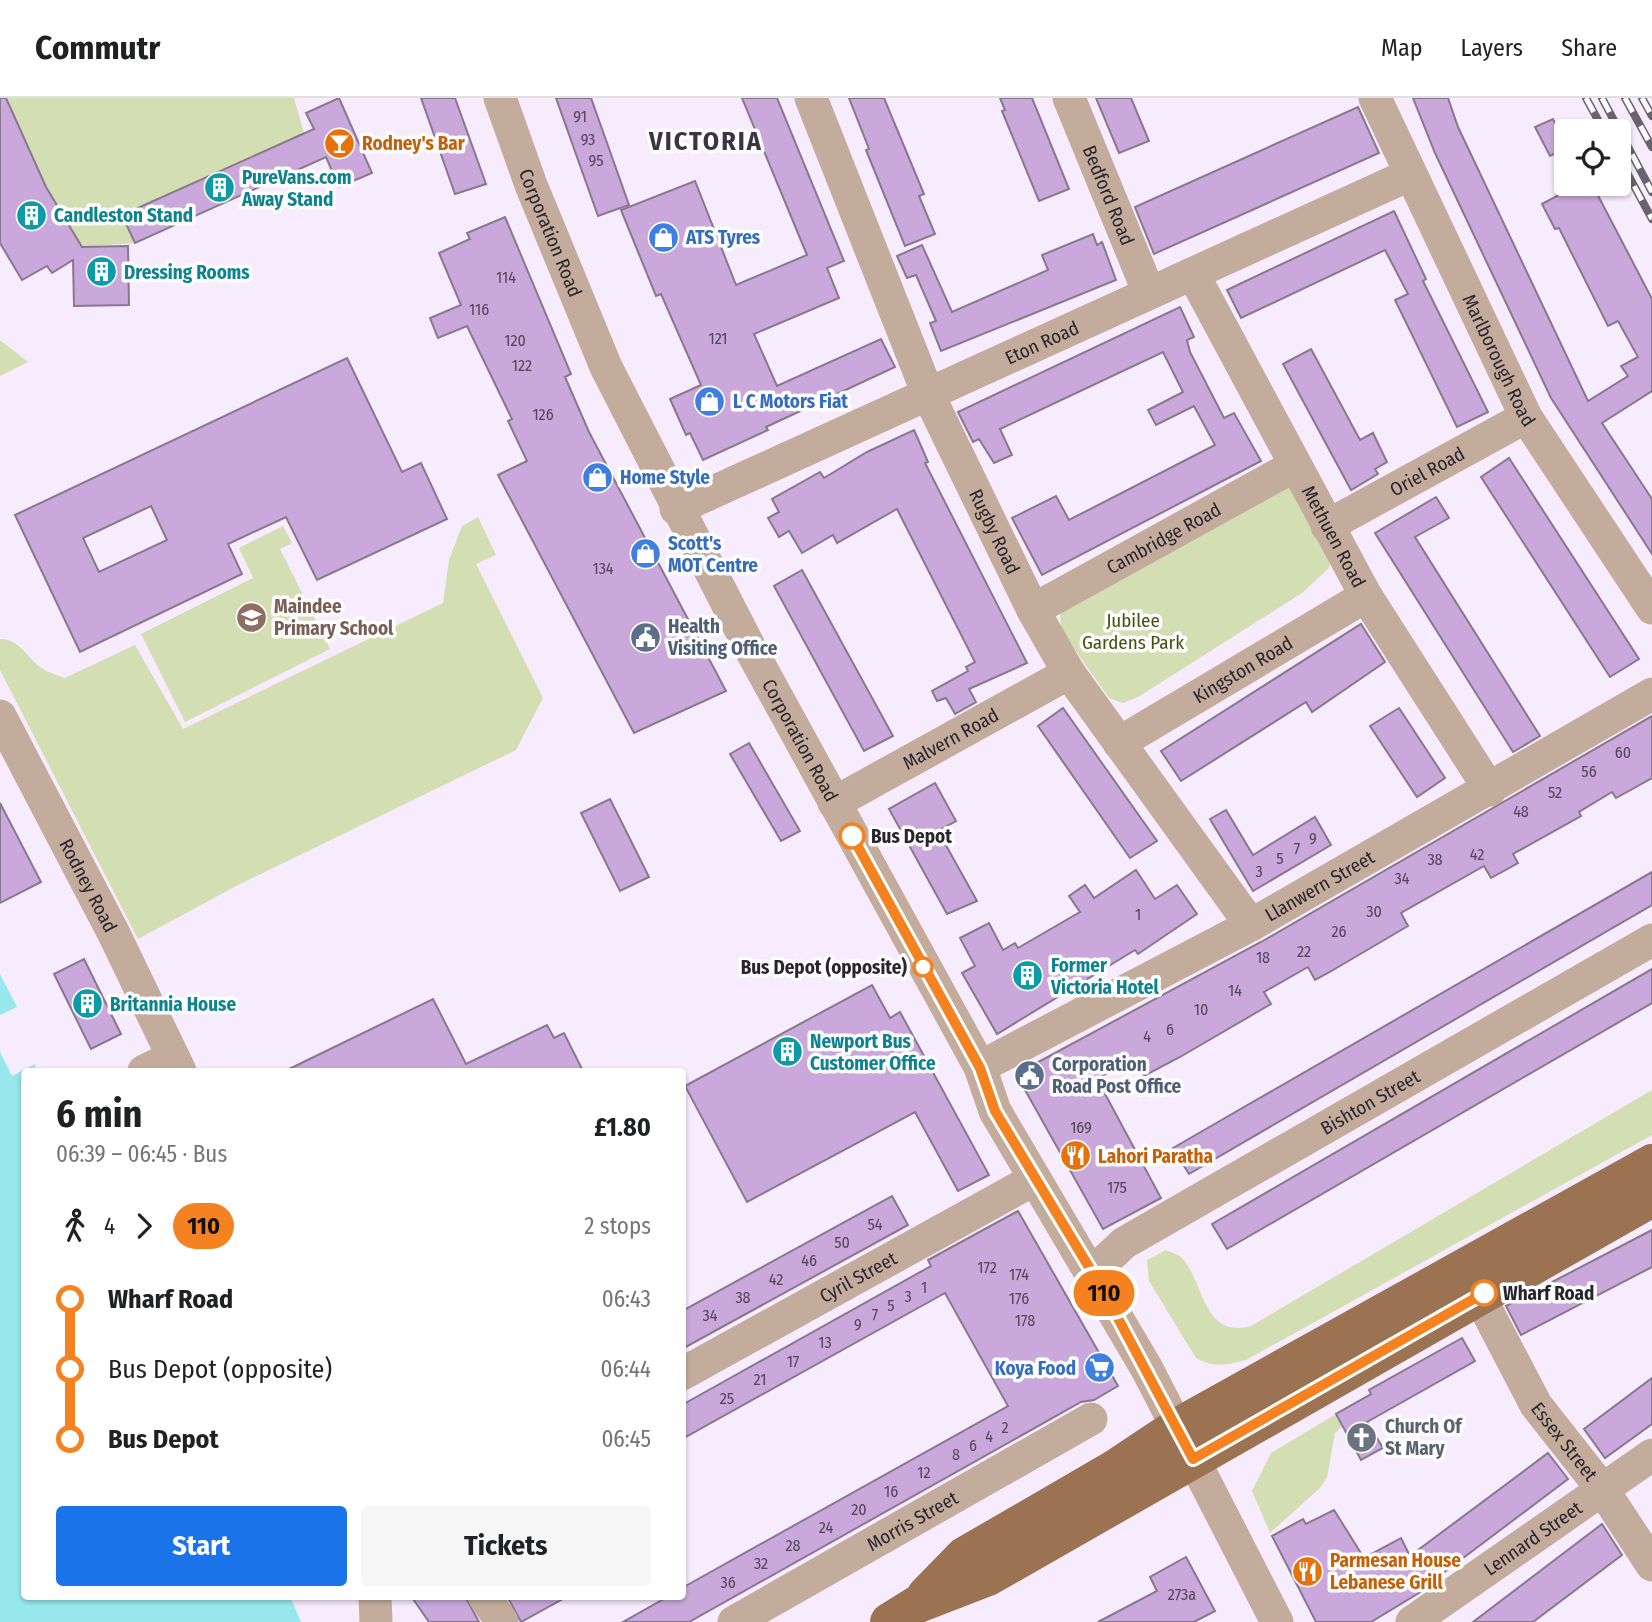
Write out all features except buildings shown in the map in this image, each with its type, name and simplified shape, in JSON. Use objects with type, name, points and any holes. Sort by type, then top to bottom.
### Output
[{"type":"main road","points":[[1185,1443],[1652,1163]]},
{"type":"main road","points":[[903,1613],[964,1556],[1039,1529],[1114,1469],[1293,1402],[1652,1198]]},
{"type":"street","name":"Corporation Road","points":[[500,98],[531,185],[606,367],[676,509],[980,1068],[995,1111],[1093,1272],[1185,1443],[1268,1619]]},
{"type":"street","name":"Rugby Road","points":[[811,98],[928,394],[1032,610],[1069,673],[1251,925]]},
{"type":"street","name":"Bedford Road","points":[[1069,98],[1149,293]]},
{"type":"street","name":"Marlborough Road","points":[[1375,98],[1409,175],[1526,417],[1652,608]]},
{"type":"street","name":"Eton Road","points":[[676,509],[1409,175]]},
{"type":"street","name":"Methuen Road","points":[[1193,274],[1366,596],[1490,790]]},
{"type":"street","name":"Oriel Road","points":[[1327,526],[1526,417]]},
{"type":"street","name":"Cambridge Road","points":[[1032,610],[1294,466]]},
{"type":"street","name":"Kingston Road","points":[[1119,743],[1366,596]]},
{"type":"street","name":"Malvern Road","points":[[834,803],[1069,673]]},
{"type":"street","name":"Llanwern Street","points":[[980,1068],[1251,925],[1490,790],[1652,694]]},
{"type":"street","name":"Rodney Road","points":[[0,716],[114,934],[166,1066]]},
{"type":"street","name":"Bishton Street","points":[[1093,1272],[1124,1243],[1652,940]]},
{"type":"street","name":"Cyril Street","points":[[686,1372],[1035,1179]]},
{"type":"street","name":"Essex Street","points":[[1488,1313],[1536,1405],[1603,1490],[1652,1565]]},
{"type":"street","name":"Morris Street","points":[[734,1622],[1091,1419]]},
{"type":"street","name":"Lennard Street","points":[[1412,1622],[1652,1455]]},
{"type":"street","points":[[375,1600],[376,1622]]},
{"type":"street","points":[[487,1600],[502,1622]]},
{"type":"green space","points":[[6,98],[294,98],[304,133],[122,216],[135,243],[82,247],[46,187]]},
{"type":"green space","points":[[0,340],[28,362],[0,376]]},
{"type":"green space","name":"Jubilee Gardens Park","points":[[1281,485],[1292,489],[1331,556],[1329,568],[1302,593],[1138,697],[1123,703],[1109,698],[1061,630],[1060,615],[1067,603]]},
{"type":"green space","points":[[478,517],[496,555],[476,564],[543,698],[516,750],[240,884],[138,939],[0,670],[0,639],[13,642],[43,669],[65,678],[135,645],[183,729],[443,603],[449,560],[462,526]]},
{"type":"green space","points":[[283,526],[292,543],[280,549],[330,649],[185,722],[141,634],[253,578],[239,548]]},
{"type":"green space","points":[[1652,1090],[1652,1135],[1246,1360],[1221,1365],[1196,1358],[1149,1281],[1147,1260],[1166,1250],[1176,1254],[1189,1268],[1214,1316],[1223,1324],[1235,1328],[1251,1326]]},
{"type":"green space","points":[[1336,1414],[1343,1426],[1335,1433],[1327,1477],[1320,1488],[1270,1533],[1252,1491],[1271,1453]]},
{"type":"shaded area","points":[[0,974],[17,1007],[0,1015]]},
{"type":"shaded area","points":[[0,1052],[12,1076],[21,1071],[21,1600],[292,1600],[301,1622],[0,1622]]},
{"type":"railway","points":[[1586,98],[1597,119]]},
{"type":"railway","points":[[1602,98],[1652,192]]},
{"type":"railway","points":[[1625,98],[1652,147]]},
{"type":"railway","points":[[1642,98],[1652,116]]},
{"type":"railway","points":[[1631,180],[1652,219]]},
{"type":"bus line","name":"110","points":[[852,836],[980,1068],[995,1111],[1093,1272],[1193,1459],[1484,1293]]},
{"type":"place","name":"Rodney's Bar","points":[[339,143]]},
{"type":"place","name":"PureVans.com Away Stand","points":[[219,188]]},
{"type":"place","name":"Candleston Stand","points":[[31,215]]},
{"type":"place","name":"ATS Tyres","points":[[663,237]]},
{"type":"place","name":"Dressing Rooms","points":[[101,272]]},
{"type":"place","name":"L C Motors Fiat","points":[[710,401]]},
{"type":"place","name":"Home Style","points":[[597,477]]},
{"type":"place","name":"Scott's MOT Centre","points":[[645,554]]},
{"type":"place","name":"Maindee Primary School","points":[[251,617]]},
{"type":"place","name":"Health Visiting Office","points":[[645,637]]},
{"type":"place","name":"Bus Depot","points":[[852,836]]},
{"type":"place","name":"Bus Depot (opposite)","points":[[923,967]]},
{"type":"place","name":"Former Victoria Hotel","points":[[1028,976]]},
{"type":"place","name":"Britannia House","points":[[87,1004]]},
{"type":"place","name":"Newport Bus Customer Office","points":[[787,1052]]},
{"type":"place","name":"Corporation Road Post Office","points":[[1029,1075]]},
{"type":"place","name":"Lahori Paratha","points":[[1075,1156]]},
{"type":"place","name":"Wharf Road","points":[[1484,1293]]},
{"type":"place","name":"Koya Food","points":[[1099,1368]]},
{"type":"place","name":"Church Of St Mary","points":[[1362,1437]]},
{"type":"place","name":"Parmesan House Lebanese Grill","points":[[1307,1571]]},
{"type":"district","name":"VICTORIA","points":[[706,141]]}]
